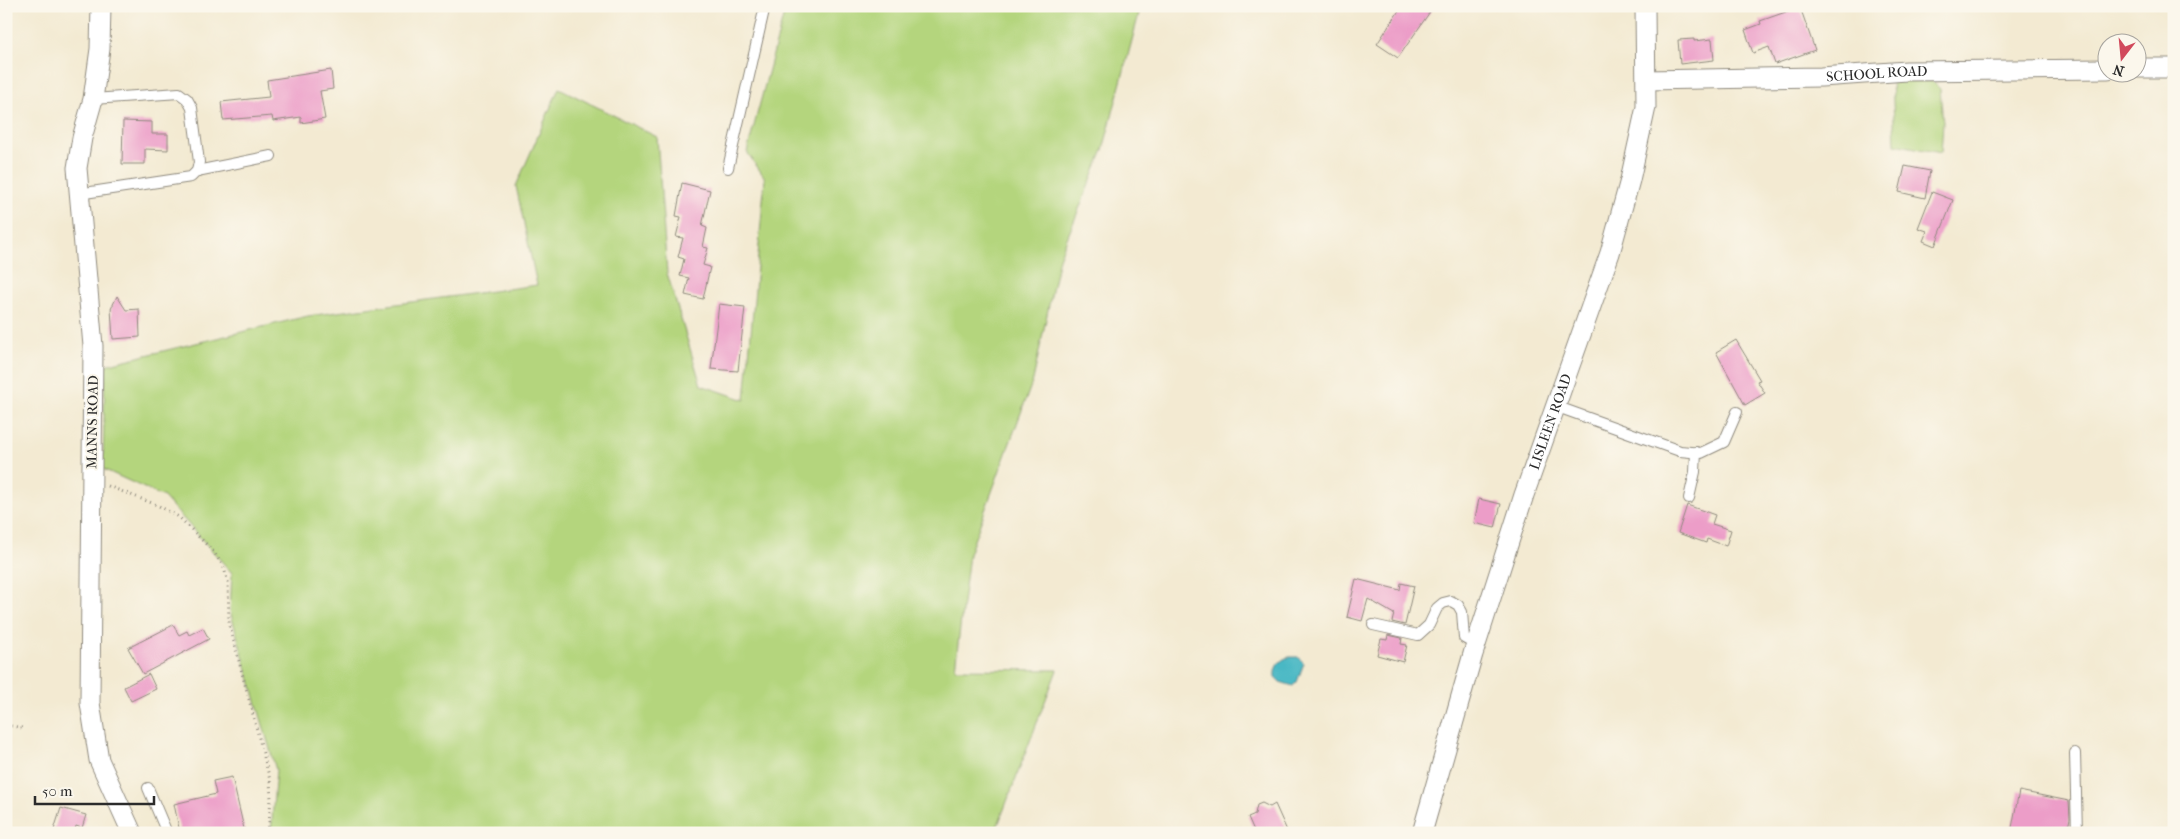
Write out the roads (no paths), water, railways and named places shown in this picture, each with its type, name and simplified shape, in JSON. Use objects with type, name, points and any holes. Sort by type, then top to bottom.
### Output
[{"type":"street","name":"MANNS ROAD","points":[[101,6],[100,49],[93,99],[77,168],[93,346],[90,703],[99,760],[132,833]]},
{"type":"street","name":"LISLEEN ROAD","points":[[1422,833],[1476,645],[1524,495],[1610,253],[1630,180],[1646,107],[1645,6]]},
{"type":"street","points":[[2148,68],[2174,68]]},
{"type":"street","name":"SCHOOL ROAD","points":[[1647,80],[1812,77],[1907,71],[2098,69]]},
{"type":"lane","points":[[728,168],[765,6]]},
{"type":"lane","points":[[78,194],[191,177],[197,171],[199,162],[192,108],[187,99],[179,93],[93,99]]},
{"type":"lane","points":[[197,171],[271,156]]},
{"type":"lane","points":[[1555,406],[1680,451],[1701,453],[1724,442],[1738,412]]},
{"type":"lane","points":[[1688,498],[1695,472],[1696,452]]},
{"type":"lane","points":[[1373,625],[1418,635],[1429,626],[1437,608],[1443,603],[1451,601],[1458,605],[1462,612],[1464,638],[1476,645]]},
{"type":"lane","points":[[2075,753],[2077,833]]},
{"type":"lane","points":[[148,788],[167,833]]},
{"type":"water","points":[[1289,657],[1298,657],[1304,663],[1297,682],[1293,686],[1280,682],[1275,677],[1275,670],[1278,664]]}]
